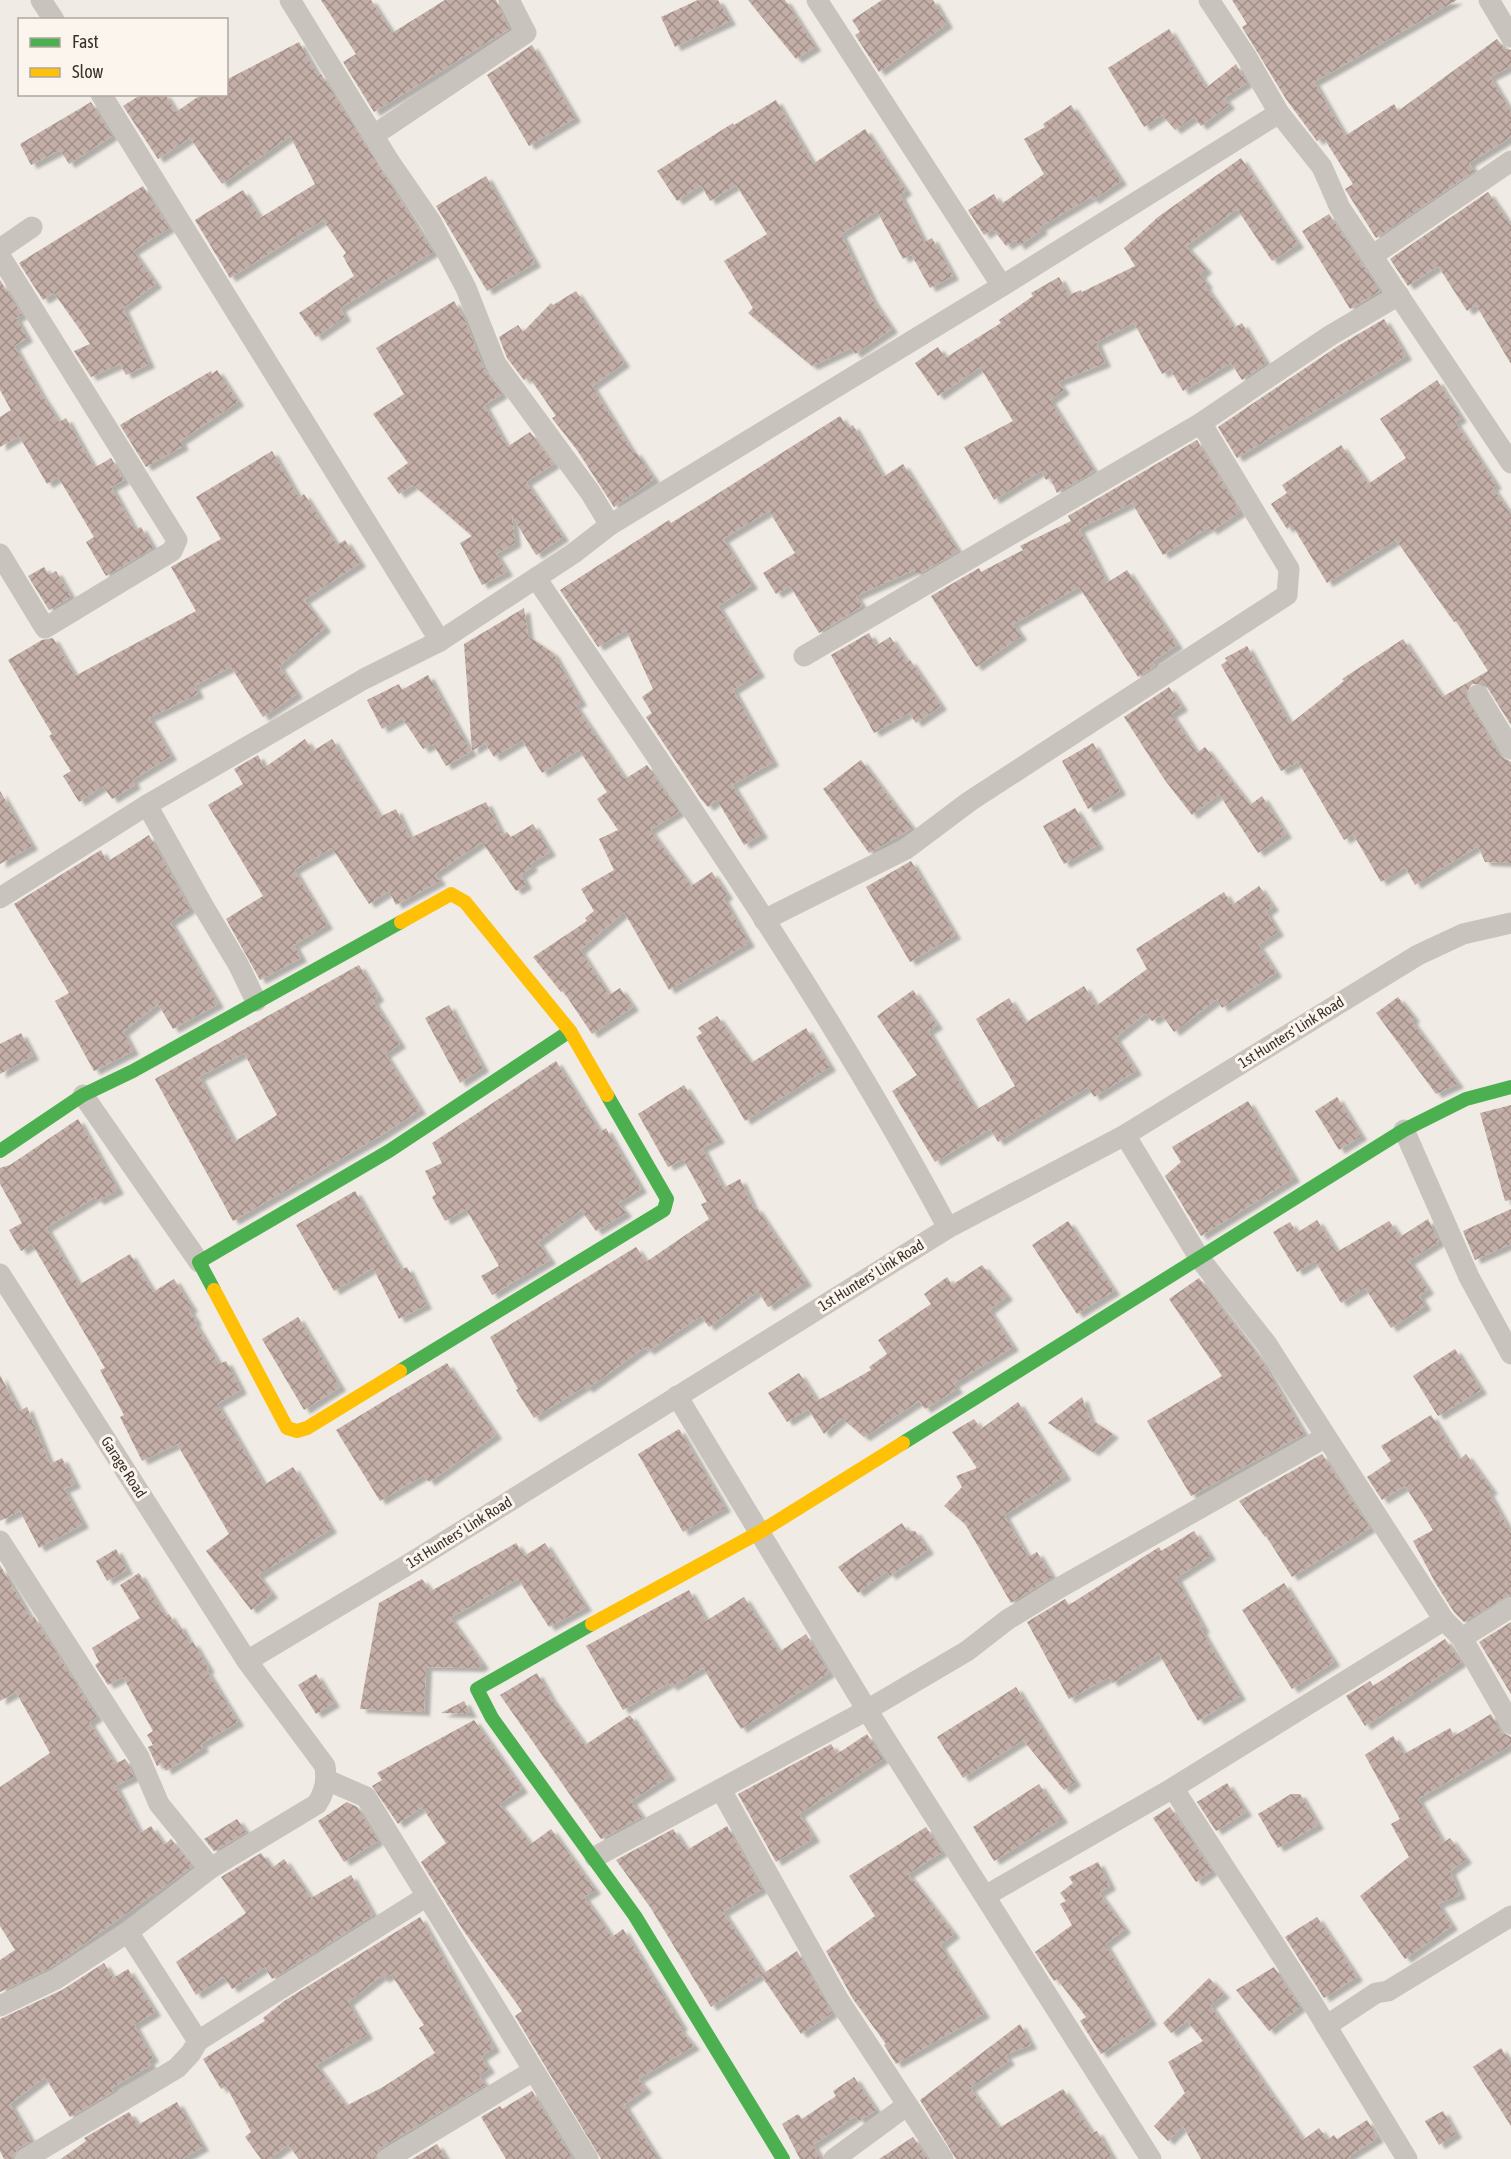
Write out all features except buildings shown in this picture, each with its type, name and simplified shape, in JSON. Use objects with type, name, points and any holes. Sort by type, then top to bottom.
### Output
[{"type":"street","points":[[41,0],[53,18]]},
{"type":"street","points":[[290,0],[431,222],[466,288],[496,364],[590,492],[610,525]]},
{"type":"street","points":[[374,135],[526,33],[509,0]]},
{"type":"street","points":[[817,0],[1002,286]]},
{"type":"street","points":[[1209,0],[1246,56],[1279,113],[1322,167],[1340,208],[1511,463]]},
{"type":"street","points":[[1489,0],[1511,37]]},
{"type":"street","points":[[102,96],[440,641]]},
{"type":"street","points":[[0,898],[147,805],[364,680],[440,641],[574,553],[610,525],[1002,286],[1279,113]]},
{"type":"street","points":[[1372,256],[1511,161]]},
{"type":"street","points":[[0,249],[32,227]]},
{"type":"street","points":[[0,256],[177,540],[172,551],[45,628],[0,554]]},
{"type":"street","points":[[804,657],[1201,423],[1331,334],[1399,295]]},
{"type":"street","points":[[764,920],[906,849],[970,801],[1287,596],[1289,569],[1201,423]]},
{"type":"street","points":[[536,578],[764,920],[898,1135],[948,1228]]},
{"type":"street","points":[[1478,695],[1511,749]]},
{"type":"street","points":[[147,805],[238,964],[256,1001]]},
{"type":"street","points":[[0,1151],[83,1095],[133,1071],[451,894],[465,902],[570,1031],[668,1199],[664,1210],[307,1428],[297,1431],[287,1428],[199,1262],[83,1095]]},
{"type":"street","name":"1st Hunters' Link Road","points":[[247,1661],[404,1567],[948,1228],[1125,1135],[1418,955],[1463,934],[1511,923]]},
{"type":"street","points":[[199,1262],[380,1157],[570,1031]]},
{"type":"street","points":[[783,2159],[635,1916],[595,1857],[492,1718],[477,1689],[525,1660],[760,1532],[1404,1130],[1466,1099],[1511,1087]]},
{"type":"street","points":[[1404,1130],[1469,1277],[1511,1354]]},
{"type":"street","points":[[1125,1135],[1200,1259],[1266,1343],[1324,1438],[1443,1620],[1462,1638],[1511,1724]]},
{"type":"street","name":"Garage Road","points":[[0,1274],[247,1661],[325,1766],[327,1780]]},
{"type":"street","points":[[677,1396],[867,1710],[1151,2159]]},
{"type":"street","points":[[595,1857],[867,1710],[967,1651],[1007,1620],[1059,1588],[1324,1438]]},
{"type":"street","points":[[0,1542],[137,1753],[159,1804],[211,1868]]},
{"type":"street","points":[[1462,1638],[1511,1607]]},
{"type":"street","points":[[986,1896],[1173,1788],[1443,1620]]},
{"type":"street","points":[[6,1997],[56,1980],[128,1932],[211,1868],[317,1804],[324,1792],[327,1780],[366,1797],[588,2159]]},
{"type":"street","points":[[1173,1788],[1326,2026],[1407,2159]]},
{"type":"street","points":[[721,1790],[838,2000],[943,2159]]},
{"type":"street","points":[[25,2159],[177,2068],[191,2054],[198,2041],[427,1896]]},
{"type":"street","points":[[1326,2026],[1376,1993],[1388,1991],[1511,1916]]},
{"type":"street","points":[[128,1932],[198,2041]]},
{"type":"street","points":[[387,2159],[532,2071]]},
{"type":"street","points":[[834,2159],[906,2106]]},
{"type":"traffic: fast","points":[[0,1151],[83,1095],[133,1071],[401,922]]},
{"type":"traffic: fast","points":[[214,1290],[199,1262],[389,1151],[570,1031]]},
{"type":"traffic: fast","points":[[903,1443],[1404,1130],[1466,1099],[1511,1087]]},
{"type":"traffic: fast","points":[[400,1371],[664,1210],[667,1199],[607,1095]]},
{"type":"traffic: fast","points":[[592,1624],[477,1689],[492,1718],[635,1916],[783,2159]]},
{"type":"traffic: slow","points":[[401,922],[451,894],[465,902],[570,1031],[607,1095]]},
{"type":"traffic: slow","points":[[214,1290],[287,1428],[297,1431],[307,1428],[400,1371]]},
{"type":"traffic: slow","points":[[592,1624],[760,1532],[903,1443]]}]
